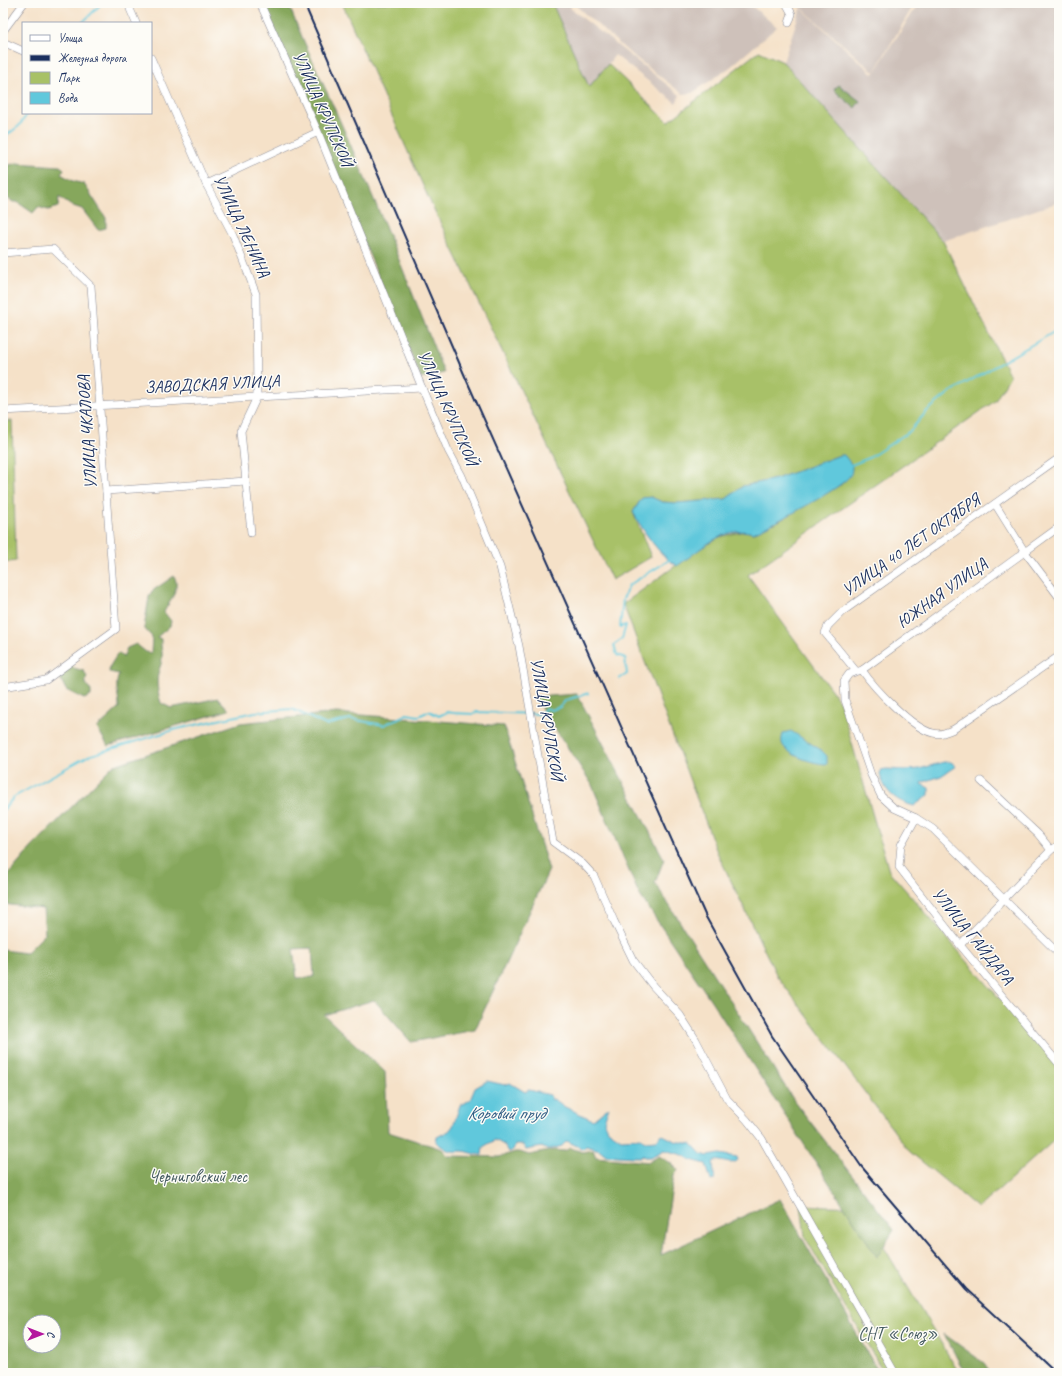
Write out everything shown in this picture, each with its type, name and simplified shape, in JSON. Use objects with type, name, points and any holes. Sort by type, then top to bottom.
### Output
[{"type":"street","points":[[3,31],[24,3]]},
{"type":"street","name":"УЛИЦА КРУПСКОЙ","points":[[260,3],[318,132],[422,388],[448,450],[462,476],[500,567],[519,646],[554,842],[582,864],[594,876],[633,960],[653,986],[680,1015],[696,1040],[727,1099],[762,1139],[895,1373]]},
{"type":"street","points":[[786,3],[792,14],[789,23]]},
{"type":"street","points":[[130,9],[136,22]]},
{"type":"street","points":[[3,42],[22,51]]},
{"type":"street","name":"УЛИЦА ЛЕНИНА","points":[[152,60],[206,184],[233,235],[256,294],[256,397],[241,431],[251,534]]},
{"type":"street","points":[[206,184],[318,132]]},
{"type":"street","name":"УЛИЦА ЧКАЛОВА","points":[[3,253],[53,249],[91,286],[116,629],[46,680],[3,688]]},
{"type":"street","name":"ЗАВОДСКАЯ УЛИЦА","points":[[3,411],[422,388]]},
{"type":"street","name":"УЛИЦА 40 ЛЕТ ОКТЯБРЯ","points":[[859,670],[825,633],[828,626],[842,612],[1059,458]]},
{"type":"street","points":[[106,491],[246,481]]},
{"type":"street","points":[[995,504],[1026,552],[1059,597]]},
{"type":"street","name":"ЮЖНАЯ УЛИЦА","points":[[916,818],[894,808],[881,796],[871,775],[846,700],[844,681],[849,674],[859,670],[1059,527]]},
{"type":"street","points":[[859,670],[883,696],[923,729],[935,734],[947,732],[1059,656]]},
{"type":"street","points":[[981,782],[1038,834],[1051,850]]},
{"type":"street","points":[[916,818],[933,829],[1059,954]]},
{"type":"street","name":"УЛИЦА ГАЙДАРА","points":[[916,818],[901,845],[899,867],[960,945],[1059,1064]]},
{"type":"street","points":[[960,945],[1051,850],[1059,845]]},
{"type":"shaded area","points":[[552,3],[573,3],[570,8],[680,95],[676,103],[615,55],[589,88]]},
{"type":"shaded area","points":[[576,3],[748,3],[777,27],[728,69],[692,93],[683,94],[631,54],[575,5]]},
{"type":"shaded area","points":[[796,3],[915,3],[874,72]]},
{"type":"shaded area","points":[[919,3],[1059,3],[1059,202],[943,241],[783,62],[801,8],[873,74]]},
{"type":"green space","points":[[264,3],[288,3],[346,134],[444,373],[421,378]]},
{"type":"green space","points":[[342,3],[552,3],[589,87],[608,64],[668,122],[759,51],[783,62],[943,241],[1010,376],[995,401],[748,575],[840,702],[889,871],[1059,1067],[1059,1136],[978,1208],[909,1151],[777,976],[717,852],[623,604],[693,553],[719,537],[746,531],[753,533],[779,521],[842,484],[840,455],[776,479],[743,486],[726,499],[677,503],[662,502],[651,497],[639,502],[633,512],[651,557],[612,580],[428,197]]},
{"type":"green space","points":[[839,85],[860,101],[855,108],[836,92],[834,89]]},
{"type":"green space","points":[[16,163],[60,166],[64,169],[61,174],[73,181],[84,184],[106,218],[106,228],[98,230],[82,209],[70,205],[59,197],[58,207],[48,210],[38,207],[33,213],[17,202],[13,202],[3,195],[3,167]]},
{"type":"green space","points":[[3,421],[12,421],[16,561],[3,563]]},
{"type":"green space","points":[[174,576],[176,581],[175,590],[164,612],[171,621],[170,626],[157,637],[161,639],[162,653],[162,660],[157,681],[161,703],[171,708],[218,698],[229,710],[108,746],[97,728],[119,708],[117,687],[119,674],[109,672],[110,666],[118,653],[123,657],[127,648],[136,644],[146,652],[151,653],[152,637],[144,628],[149,597],[152,591]]},
{"type":"green space","points":[[71,665],[74,668],[84,671],[87,677],[85,682],[91,691],[91,696],[84,699],[66,690],[58,674]]},
{"type":"green space","points":[[577,694],[664,859],[655,883],[795,1102],[894,1230],[877,1257],[712,1002],[639,894],[591,783],[534,697]]},
{"type":"green space","name":"Черниговский лес","points":[[336,713],[504,726],[549,870],[475,1030],[411,1042],[374,1000],[324,1015],[385,1072],[388,1132],[442,1149],[448,1156],[499,1157],[515,1152],[529,1155],[554,1150],[564,1151],[571,1148],[582,1152],[593,1150],[596,1157],[649,1162],[659,1156],[671,1163],[678,1170],[674,1176],[661,1255],[780,1199],[879,1373],[3,1373],[3,950],[26,953],[45,934],[43,909],[3,904],[3,881],[32,847],[112,766],[240,723]],"holes":[[[312,948],[314,977],[297,978],[293,949]]]},
{"type":"green space","name":"СНТ «Союз»","points":[[801,1205],[860,1207],[959,1373],[884,1373],[805,1237]]},
{"type":"green space","points":[[944,1334],[984,1363],[991,1373],[965,1373]]},
{"type":"water","points":[[840,455],[844,455],[852,465],[852,471],[846,480],[836,488],[806,506],[753,533],[743,531],[732,532],[722,536],[703,547],[677,566],[657,549],[641,527],[633,512],[642,498],[651,497],[662,502],[677,503],[726,499],[743,486],[776,479]]},
{"type":"water","points":[[791,731],[821,750],[827,756],[827,764],[816,763],[804,759],[785,748],[782,742],[783,733]]},
{"type":"water","points":[[944,762],[951,762],[956,766],[941,776],[921,783],[929,788],[929,795],[914,806],[902,802],[892,795],[882,781],[880,774],[881,770],[886,769],[919,769]]},
{"type":"water","name":"Коровий пруд","points":[[487,1081],[505,1085],[510,1083],[525,1092],[529,1090],[550,1095],[552,1100],[554,1099],[565,1107],[593,1120],[609,1107],[604,1121],[608,1130],[621,1139],[641,1138],[645,1141],[657,1140],[661,1134],[675,1141],[692,1144],[701,1154],[708,1156],[720,1154],[737,1157],[738,1160],[732,1163],[714,1161],[714,1180],[711,1181],[706,1164],[691,1160],[683,1155],[664,1150],[651,1157],[644,1157],[643,1155],[642,1157],[628,1157],[606,1155],[600,1150],[586,1146],[583,1149],[567,1141],[562,1146],[547,1150],[542,1147],[526,1150],[523,1145],[515,1145],[513,1150],[508,1152],[504,1145],[495,1140],[483,1147],[482,1155],[464,1151],[451,1151],[436,1142],[437,1137],[449,1131],[453,1126],[460,1105],[470,1100],[475,1088]]},
{"type":"waterway","points":[[83,22],[102,3]]},
{"type":"waterway","points":[[3,138],[19,126],[27,114]]},
{"type":"waterway","points":[[851,465],[869,458],[910,431],[927,411],[949,393],[1059,329]]},
{"type":"waterway","points":[[619,679],[627,674],[625,658],[617,655],[614,645],[622,639],[626,625],[620,627],[623,599],[629,585],[671,559]]},
{"type":"waterway","points":[[3,810],[14,797],[88,756],[177,729],[255,712],[292,709],[326,725],[350,719],[384,725],[407,714],[419,716],[429,711],[439,716],[447,712],[473,714],[476,712],[540,714],[546,708],[551,710],[560,707],[566,700],[589,693]]},
{"type":"railway","points":[[304,3],[467,381],[706,917],[772,1036],[861,1166],[966,1289],[1057,1373]]}]
